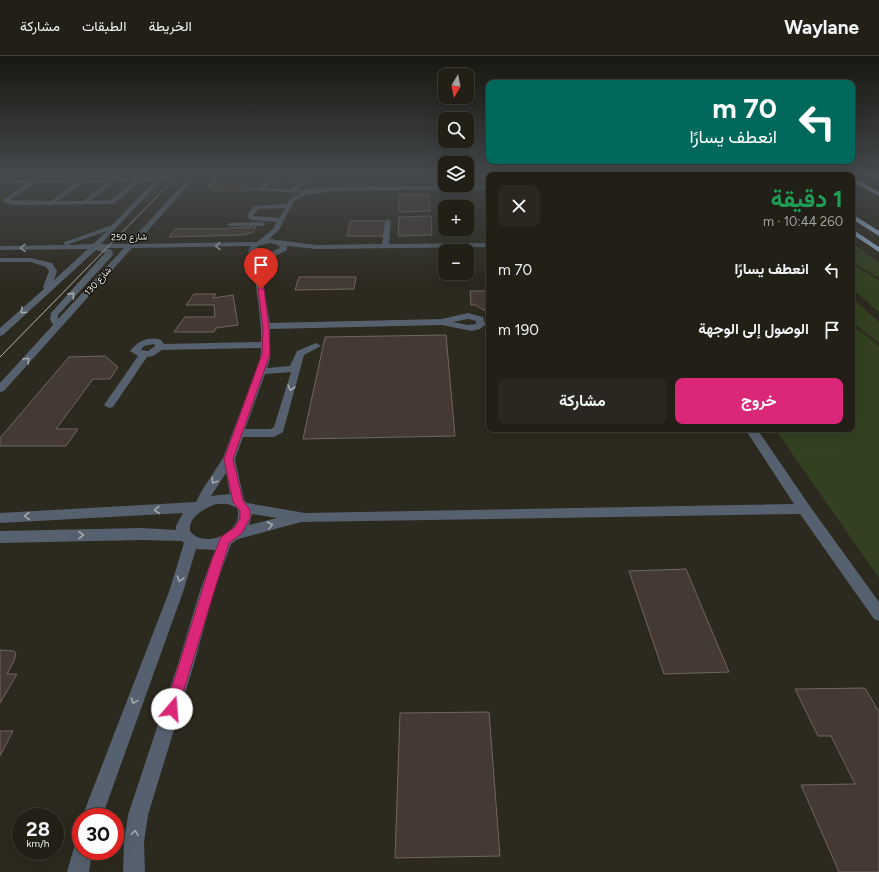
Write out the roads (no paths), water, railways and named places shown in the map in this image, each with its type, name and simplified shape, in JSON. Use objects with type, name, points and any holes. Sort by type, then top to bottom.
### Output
[{"type":"highway","points":[[855,218],[879,234]]},
{"type":"highway","points":[[855,233],[879,252]]},
{"type":"highway","points":[[855,240],[879,252]]},
{"type":"street","points":[[0,333],[93,247],[128,212]]},
{"type":"street","name":"شارع 130","points":[[0,389],[161,212]]},
{"type":"street","points":[[253,212],[250,216],[253,218],[279,224]]},
{"type":"street","points":[[95,808],[176,592],[188,539],[183,528],[185,519],[199,505],[228,459],[262,371],[266,345],[265,326],[258,277],[259,268],[252,248],[259,244],[279,224],[286,212]]},
{"type":"street","points":[[385,246],[388,221]]},
{"type":"street","points":[[230,225],[279,224]]},
{"type":"street","points":[[259,268],[284,248],[279,224]]},
{"type":"street","points":[[45,248],[79,240],[115,226]]},
{"type":"street","name":"شارع 250","points":[[0,248],[259,244],[270,241],[282,244],[317,247]]},
{"type":"street","points":[[244,253],[266,255],[317,247],[486,245]]},
{"type":"street","points":[[58,325],[54,319],[54,315],[109,255],[109,252],[93,247]]},
{"type":"street","name":"شارع 250","points":[[71,255],[136,254]]},
{"type":"street","points":[[0,257],[50,256]]},
{"type":"street","points":[[0,260],[31,260],[49,265],[53,271],[46,290]]},
{"type":"street","points":[[265,326],[442,322]]},
{"type":"street","points":[[110,405],[144,354],[136,353],[135,351],[141,344],[155,341],[158,342],[160,347],[266,345]]},
{"type":"street","points":[[239,433],[274,433],[279,429],[296,371],[294,369],[300,354],[316,346]]},
{"type":"street","points":[[262,371],[294,369]]},
{"type":"street","points":[[754,432],[804,509],[879,614]]},
{"type":"street","points":[[134,872],[134,842],[138,815],[186,664],[207,591],[230,537],[244,522],[245,514],[228,459]]},
{"type":"street","points":[[0,518],[199,505],[221,498],[230,499],[241,504],[305,518]]},
{"type":"street","points":[[0,537],[142,534],[188,539],[207,545],[273,524],[305,518],[804,509]]},
{"type":"street","points":[[78,872],[80,860]]},
{"type":"tram line","points":[[0,357],[142,212]]}]
